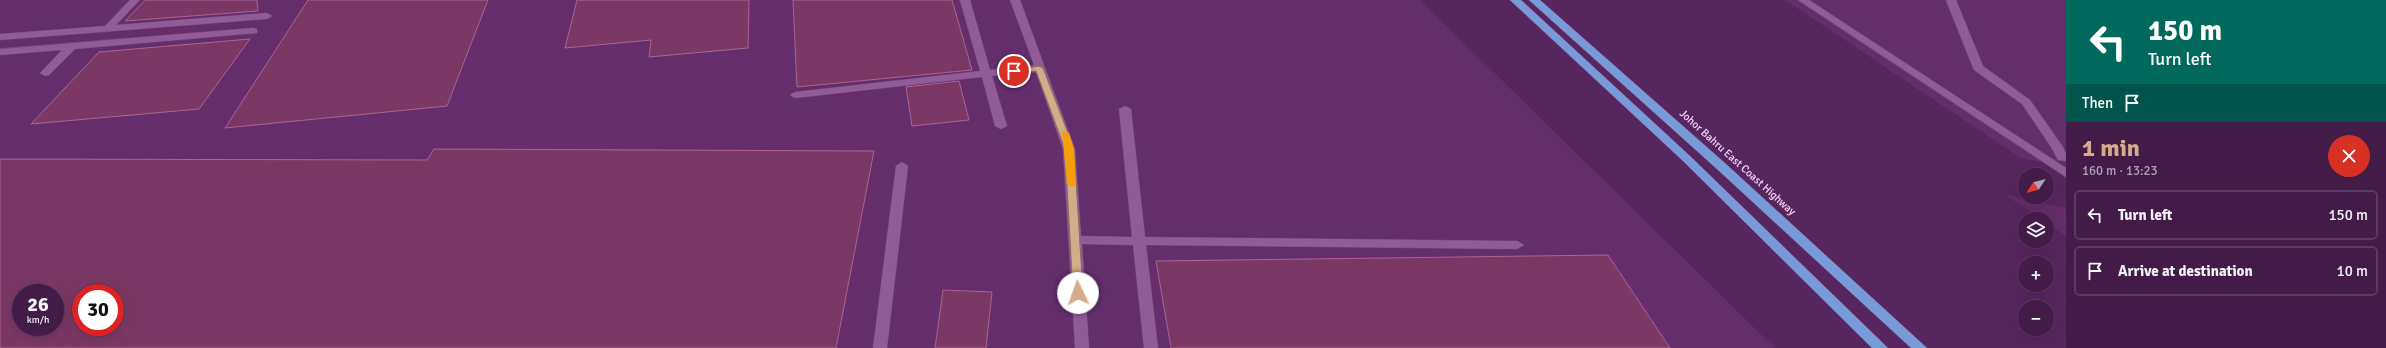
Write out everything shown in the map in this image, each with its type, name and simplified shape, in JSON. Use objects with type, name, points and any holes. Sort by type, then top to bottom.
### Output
[{"type":"highway","points":[[1515,0],[1686,158],[1881,348]]},
{"type":"highway","name":"Johor Bahru East Coast Highway","points":[[1534,0],[1722,167],[1920,348]]},
{"type":"street","points":[[107,29],[135,0]]},
{"type":"street","points":[[965,0],[1002,126]]},
{"type":"street","points":[[1015,0],[1069,149],[1082,348]]},
{"type":"street","points":[[1803,0],[2066,173]]},
{"type":"street","points":[[1951,0],[1978,68],[2026,102],[2064,158]]},
{"type":"street","points":[[0,37],[267,16]]},
{"type":"street","points":[[0,52],[253,31]]},
{"type":"street","points":[[45,73],[72,46]]},
{"type":"street","points":[[795,95],[1039,68]]},
{"type":"street","points":[[1125,108],[1141,241],[1151,348]]},
{"type":"street","points":[[2035,153],[2064,158]]},
{"type":"street","points":[[880,348],[902,166]]},
{"type":"street","points":[[1075,240],[1517,245]]},
{"type":"shaded area","points":[[0,0],[1420,0],[1775,348],[0,348]]},
{"type":"shaded area","points":[[1785,0],[2066,0],[2066,167],[2021,158]]},
{"type":"shaded area","points":[[2004,194],[2018,197],[2018,203]]},
{"type":"shaded area","points":[[2019,204],[2048,204],[2066,208],[2066,236],[2054,228],[2054,212],[2031,212]]},
{"type":"building","points":[[145,0],[257,0],[258,11],[125,21]]},
{"type":"building","points":[[308,0],[488,0],[447,106],[225,128]]},
{"type":"building","points":[[577,0],[749,0],[748,48],[649,57],[651,40],[565,48]]},
{"type":"building","points":[[793,0],[952,0],[972,70],[797,87]]},
{"type":"building","points":[[250,39],[199,109],[31,124],[99,52]]},
{"type":"building","points":[[959,81],[969,120],[912,126],[906,87]]},
{"type":"building","points":[[434,149],[874,151],[836,348],[0,348],[0,159],[427,160]]},
{"type":"building","points":[[1608,255],[1670,348],[1171,348],[1156,261]]},
{"type":"building","points":[[943,290],[992,292],[986,348],[935,348]]},
{"type":"slow traffic","points":[[1065,133],[1069,149],[1072,184]]},
{"type":"route","points":[[1014,71],[1039,68],[1067,137],[1078,293]]}]
